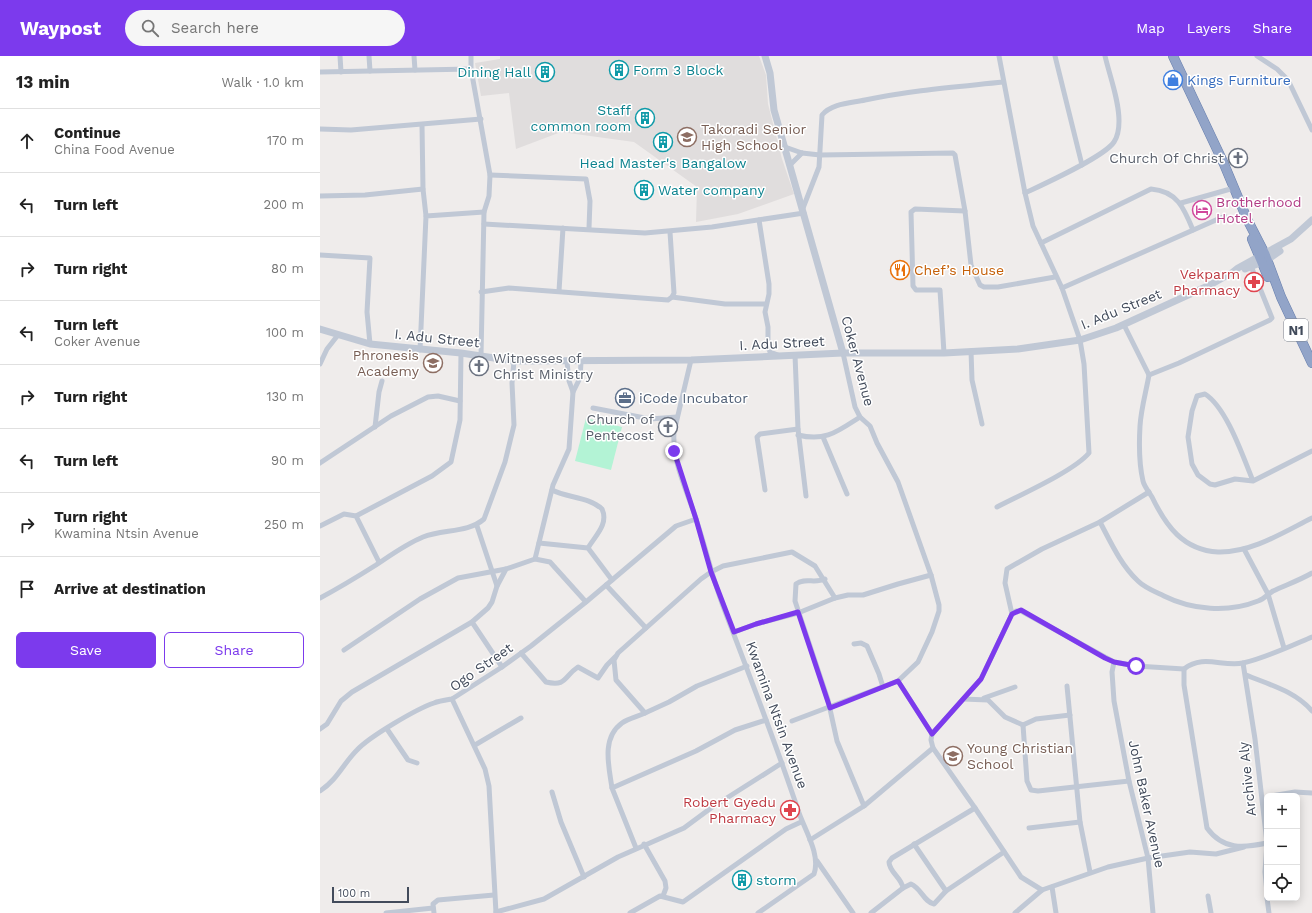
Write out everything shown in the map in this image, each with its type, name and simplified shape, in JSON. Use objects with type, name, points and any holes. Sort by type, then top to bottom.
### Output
[{"type":"highway","name":"N1","points":[[1173,56],[1234,188],[1247,219],[1248,229],[1263,258],[1273,289],[1281,296],[1312,363]]},
{"type":"street","points":[[340,56],[341,72]]},
{"type":"street","points":[[369,56],[370,71]]},
{"type":"street","points":[[414,56],[415,70]]},
{"type":"street","points":[[471,56],[471,69],[490,175],[489,196],[484,212],[480,356]]},
{"type":"street","name":"Coker Avenue","points":[[765,56],[771,78],[774,110],[804,210],[843,353],[855,408],[860,417],[870,426],[877,443],[898,482],[931,575],[939,604],[936,622],[918,662],[898,681],[830,708],[792,721]]},
{"type":"street","points":[[997,507],[1066,470],[1083,459],[1089,453],[1087,390],[1080,340],[1062,288],[1055,277],[1033,226],[1025,193],[999,56]]},
{"type":"street","points":[[1055,56],[1082,165]]},
{"type":"street","points":[[1025,193],[1082,165],[1109,148],[1114,142],[1118,132],[1118,106],[1105,56]]},
{"type":"street","points":[[1257,56],[1277,68],[1288,80],[1312,130]]},
{"type":"street","points":[[320,72],[471,69]]},
{"type":"street","points":[[484,224],[589,228],[645,233],[670,232],[759,220],[804,210],[817,173],[820,154],[822,115],[828,110],[842,104],[895,93],[1003,82]]},
{"type":"street","points":[[320,129],[351,130],[481,119]]},
{"type":"street","points":[[420,350],[426,216],[423,189],[422,125]]},
{"type":"street","points":[[785,147],[802,153],[820,154],[950,152],[955,155],[966,211],[971,265],[980,285],[984,287],[998,287],[1055,277]]},
{"type":"street","points":[[790,165],[802,153]]},
{"type":"street","points":[[490,175],[586,179],[590,201],[589,228]]},
{"type":"street","points":[[1180,203],[1234,188]]},
{"type":"street","points":[[320,196],[365,195],[423,189]]},
{"type":"street","points":[[1041,243],[1151,189],[1167,193],[1180,203],[1193,230]]},
{"type":"street","points":[[944,353],[940,290],[916,290],[913,286],[911,212],[915,209],[966,211]]},
{"type":"street","points":[[426,216],[484,212]]},
{"type":"street","points":[[1062,288],[1225,216]]},
{"type":"street","points":[[759,220],[769,284],[769,294],[765,304],[768,346],[770,352],[778,356]]},
{"type":"street","points":[[1233,272],[1284,248],[1312,220]]},
{"type":"street","points":[[559,290],[563,228]]},
{"type":"street","points":[[670,232],[674,286],[672,298]]},
{"type":"street","points":[[320,255],[370,258],[367,312],[370,344]]},
{"type":"street","points":[[1233,272],[1251,266],[1263,258]]},
{"type":"street","points":[[1149,375],[1180,363],[1272,318],[1251,266]]},
{"type":"street","name":"I. Adu Street","points":[[320,329],[370,344],[460,353],[514,361],[581,362],[691,360],[843,353],[944,353],[1018,349],[1080,340],[1124,325],[1233,272]]},
{"type":"street","points":[[482,292],[509,288],[559,290],[668,300],[672,298],[725,304],[765,304]]},
{"type":"street","points":[[1124,325],[1149,375],[1140,424],[1139,445],[1143,482],[1168,526],[1191,545],[1201,549],[1219,552],[1244,549],[1278,536],[1312,518]]},
{"type":"street","points":[[320,364],[327,349],[338,334]]},
{"type":"street","points":[[971,351],[972,380],[982,424]]},
{"type":"street","points":[[320,526],[344,514],[356,516],[432,476],[451,462],[460,420],[460,353]]},
{"type":"street","points":[[795,355],[798,432],[806,496]]},
{"type":"street","name":"Kwamina Ntsin Avenue","points":[[691,360],[674,432],[674,451],[711,572],[747,666],[782,763],[801,822],[810,840],[815,859]]},
{"type":"street","points":[[320,598],[399,548],[445,530],[477,526],[484,519],[494,495],[514,425],[512,383],[514,361]]},
{"type":"street","points":[[535,559],[552,490],[569,449],[573,392],[567,362]]},
{"type":"street","points":[[573,392],[580,378],[581,362]]},
{"type":"street","points":[[375,427],[379,392],[382,381]]},
{"type":"street","points":[[1253,481],[1234,435],[1217,404],[1205,394],[1197,396],[1192,411],[1188,437],[1192,464],[1198,474],[1210,484],[1216,485],[1235,479],[1253,481],[1312,451]]},
{"type":"street","points":[[320,463],[391,416],[428,397],[438,396],[460,401]]},
{"type":"street","points":[[593,408],[650,419],[678,417]]},
{"type":"street","points":[[765,490],[757,437],[760,434],[798,432],[823,437],[836,433],[860,417]]},
{"type":"street","points":[[823,437],[848,494]]},
{"type":"street","points":[[552,490],[563,496],[589,501],[602,509],[604,518],[602,525],[588,548]]},
{"type":"street","points":[[1042,890],[1021,877],[934,748],[931,740],[932,734],[981,679],[1012,614],[1005,583],[1007,569],[1100,522],[1149,492]]},
{"type":"street","points":[[356,516],[379,562]]},
{"type":"street","name":"Ogo Street","points":[[496,913],[489,786],[486,769],[452,699],[502,668],[586,602],[676,526],[696,519]]},
{"type":"street","points":[[1100,522],[1120,558],[1139,582],[1180,604],[1197,608],[1222,608],[1258,601],[1268,594],[1312,573]]},
{"type":"street","points":[[477,526],[496,586]]},
{"type":"street","points":[[539,543],[588,548],[612,580]]},
{"type":"street","points":[[1244,549],[1268,594],[1284,648]]},
{"type":"street","points":[[521,653],[546,682],[565,682],[578,667],[598,678],[606,665],[700,579],[723,566],[792,552],[815,566],[825,579],[835,598]]},
{"type":"street","points":[[344,650],[446,584],[462,576],[491,570],[506,569],[535,559],[542,559],[550,562],[586,602]]},
{"type":"street","points":[[320,729],[327,724],[342,701],[352,692],[472,622],[488,608],[492,602],[496,586],[506,569]]},
{"type":"street","points":[[734,632],[798,612],[835,598],[848,595],[863,595],[931,575]]},
{"type":"street","points":[[825,579],[815,583],[806,580],[796,584],[795,601],[830,708],[839,747],[864,806]]},
{"type":"street","points":[[606,585],[646,628]]},
{"type":"street","points":[[1012,614],[1021,610],[1114,662],[1136,666],[1184,669],[1191,663],[1199,662],[1243,663],[1312,637]]},
{"type":"street","points":[[472,622],[502,668]]},
{"type":"street","points":[[854,644],[861,643],[867,646],[883,687]]},
{"type":"street","points":[[615,657],[616,680],[645,713]]},
{"type":"street","name":"John Baker Avenue","points":[[1114,662],[1112,672],[1114,701],[1129,781],[1148,858],[1153,913]]},
{"type":"street","name":"Archive Aly","points":[[1243,663],[1264,797]]},
{"type":"street","points":[[636,848],[612,788],[608,751],[612,735],[622,723],[669,702],[697,686],[747,666]]},
{"type":"street","points":[[1184,669],[1184,685],[1205,822],[1211,832],[1219,840],[1228,845],[1244,847]]},
{"type":"street","points":[[1246,675],[1293,694],[1304,702],[1312,711]]},
{"type":"street","points":[[898,681],[932,734]]},
{"type":"street","points":[[1067,686],[1080,822],[1090,872]]},
{"type":"street","points":[[983,699],[1015,687]]},
{"type":"street","points":[[320,791],[331,784],[358,749],[420,709],[435,702],[452,699]]},
{"type":"street","points":[[963,699],[983,699],[991,701],[1005,717],[1023,725],[1036,719],[1070,715]]},
{"type":"street","points":[[475,745],[521,718]]},
{"type":"street","points":[[612,788],[696,750],[735,730],[766,720]]},
{"type":"street","points":[[1023,725],[1027,781],[1032,790],[1038,791],[1129,781]]},
{"type":"street","points":[[387,729],[408,760],[417,763]]},
{"type":"street","points":[[810,840],[864,806],[934,748]]},
{"type":"street","points":[[496,913],[544,898],[644,844],[684,828],[711,808],[782,763]]},
{"type":"street","points":[[552,792],[562,822],[584,877]]},
{"type":"street","points":[[1290,793],[1312,793]]},
{"type":"street","points":[[903,888],[900,880],[889,866],[889,862],[914,844],[975,808]]},
{"type":"street","points":[[630,913],[643,904],[662,896],[683,902],[786,829],[801,822]]},
{"type":"street","points":[[1029,828],[1080,822]]},
{"type":"street","points":[[644,844],[665,881],[666,888],[662,896]]},
{"type":"street","points":[[914,844],[946,891]]},
{"type":"street","points":[[1015,913],[1042,890],[1090,872],[1148,858],[1190,852],[1216,854],[1264,844]]},
{"type":"street","points":[[871,913],[903,888],[911,884],[915,886],[931,904],[938,901],[946,891],[1004,852]]},
{"type":"street","points":[[758,913],[814,874],[816,867],[815,859]]},
{"type":"street","points":[[815,859],[853,913]]},
{"type":"street","points":[[1052,887],[1056,913]]},
{"type":"street","points":[[386,913],[433,911],[435,901],[438,900],[494,895]]},
{"type":"street","points":[[1208,896],[1211,913]]},
{"type":"street","points":[[1267,901],[1269,913]]},
{"type":"shaded area","name":"Takoradi Senior High School","points":[[500,56],[759,56],[766,75],[768,104],[782,159],[794,194],[738,214],[696,222],[697,187],[634,142],[561,132],[516,149],[509,93],[481,96],[475,63],[500,59]]},
{"type":"green space","points":[[586,418],[622,427],[611,470],[575,461]]},
{"type":"place","name":"Form 3 Block","points":[[619,70]]},
{"type":"place","name":"Dining Hall","points":[[545,72]]},
{"type":"place","name":"Kings Furniture","points":[[1173,80]]},
{"type":"place","name":"Staff common room","points":[[645,118]]},
{"type":"place","name":"Takoradi Senior High School","points":[[687,137]]},
{"type":"place","name":"Head Master's Bangalow","points":[[663,142]]},
{"type":"place","name":"Church Of Christ","points":[[1238,158]]},
{"type":"place","name":"Water company","points":[[644,190]]},
{"type":"place","name":"Brotherhood Hotel","points":[[1202,210]]},
{"type":"place","name":"Chef’s House","points":[[900,270]]},
{"type":"place","name":"Vekparm Pharmacy","points":[[1254,282]]},
{"type":"place","name":"Phronesis Academy","points":[[433,363]]},
{"type":"place","name":"Witnesses of Christ Ministry","points":[[479,366]]},
{"type":"place","name":"iCode Incubator","points":[[625,398]]},
{"type":"place","name":"Church of Pentecost","points":[[668,427]]},
{"type":"place","name":"Young Christian School","points":[[953,756]]},
{"type":"place","name":"Robert Gyedu Pharmacy","points":[[790,810]]},
{"type":"place","name":"storm","points":[[742,880]]},
{"type":"route","points":[[674,451],[711,572],[734,632],[798,612],[830,708],[898,681],[932,734],[981,679],[1012,614],[1021,610],[1105,658],[1114,662],[1136,666]]}]
